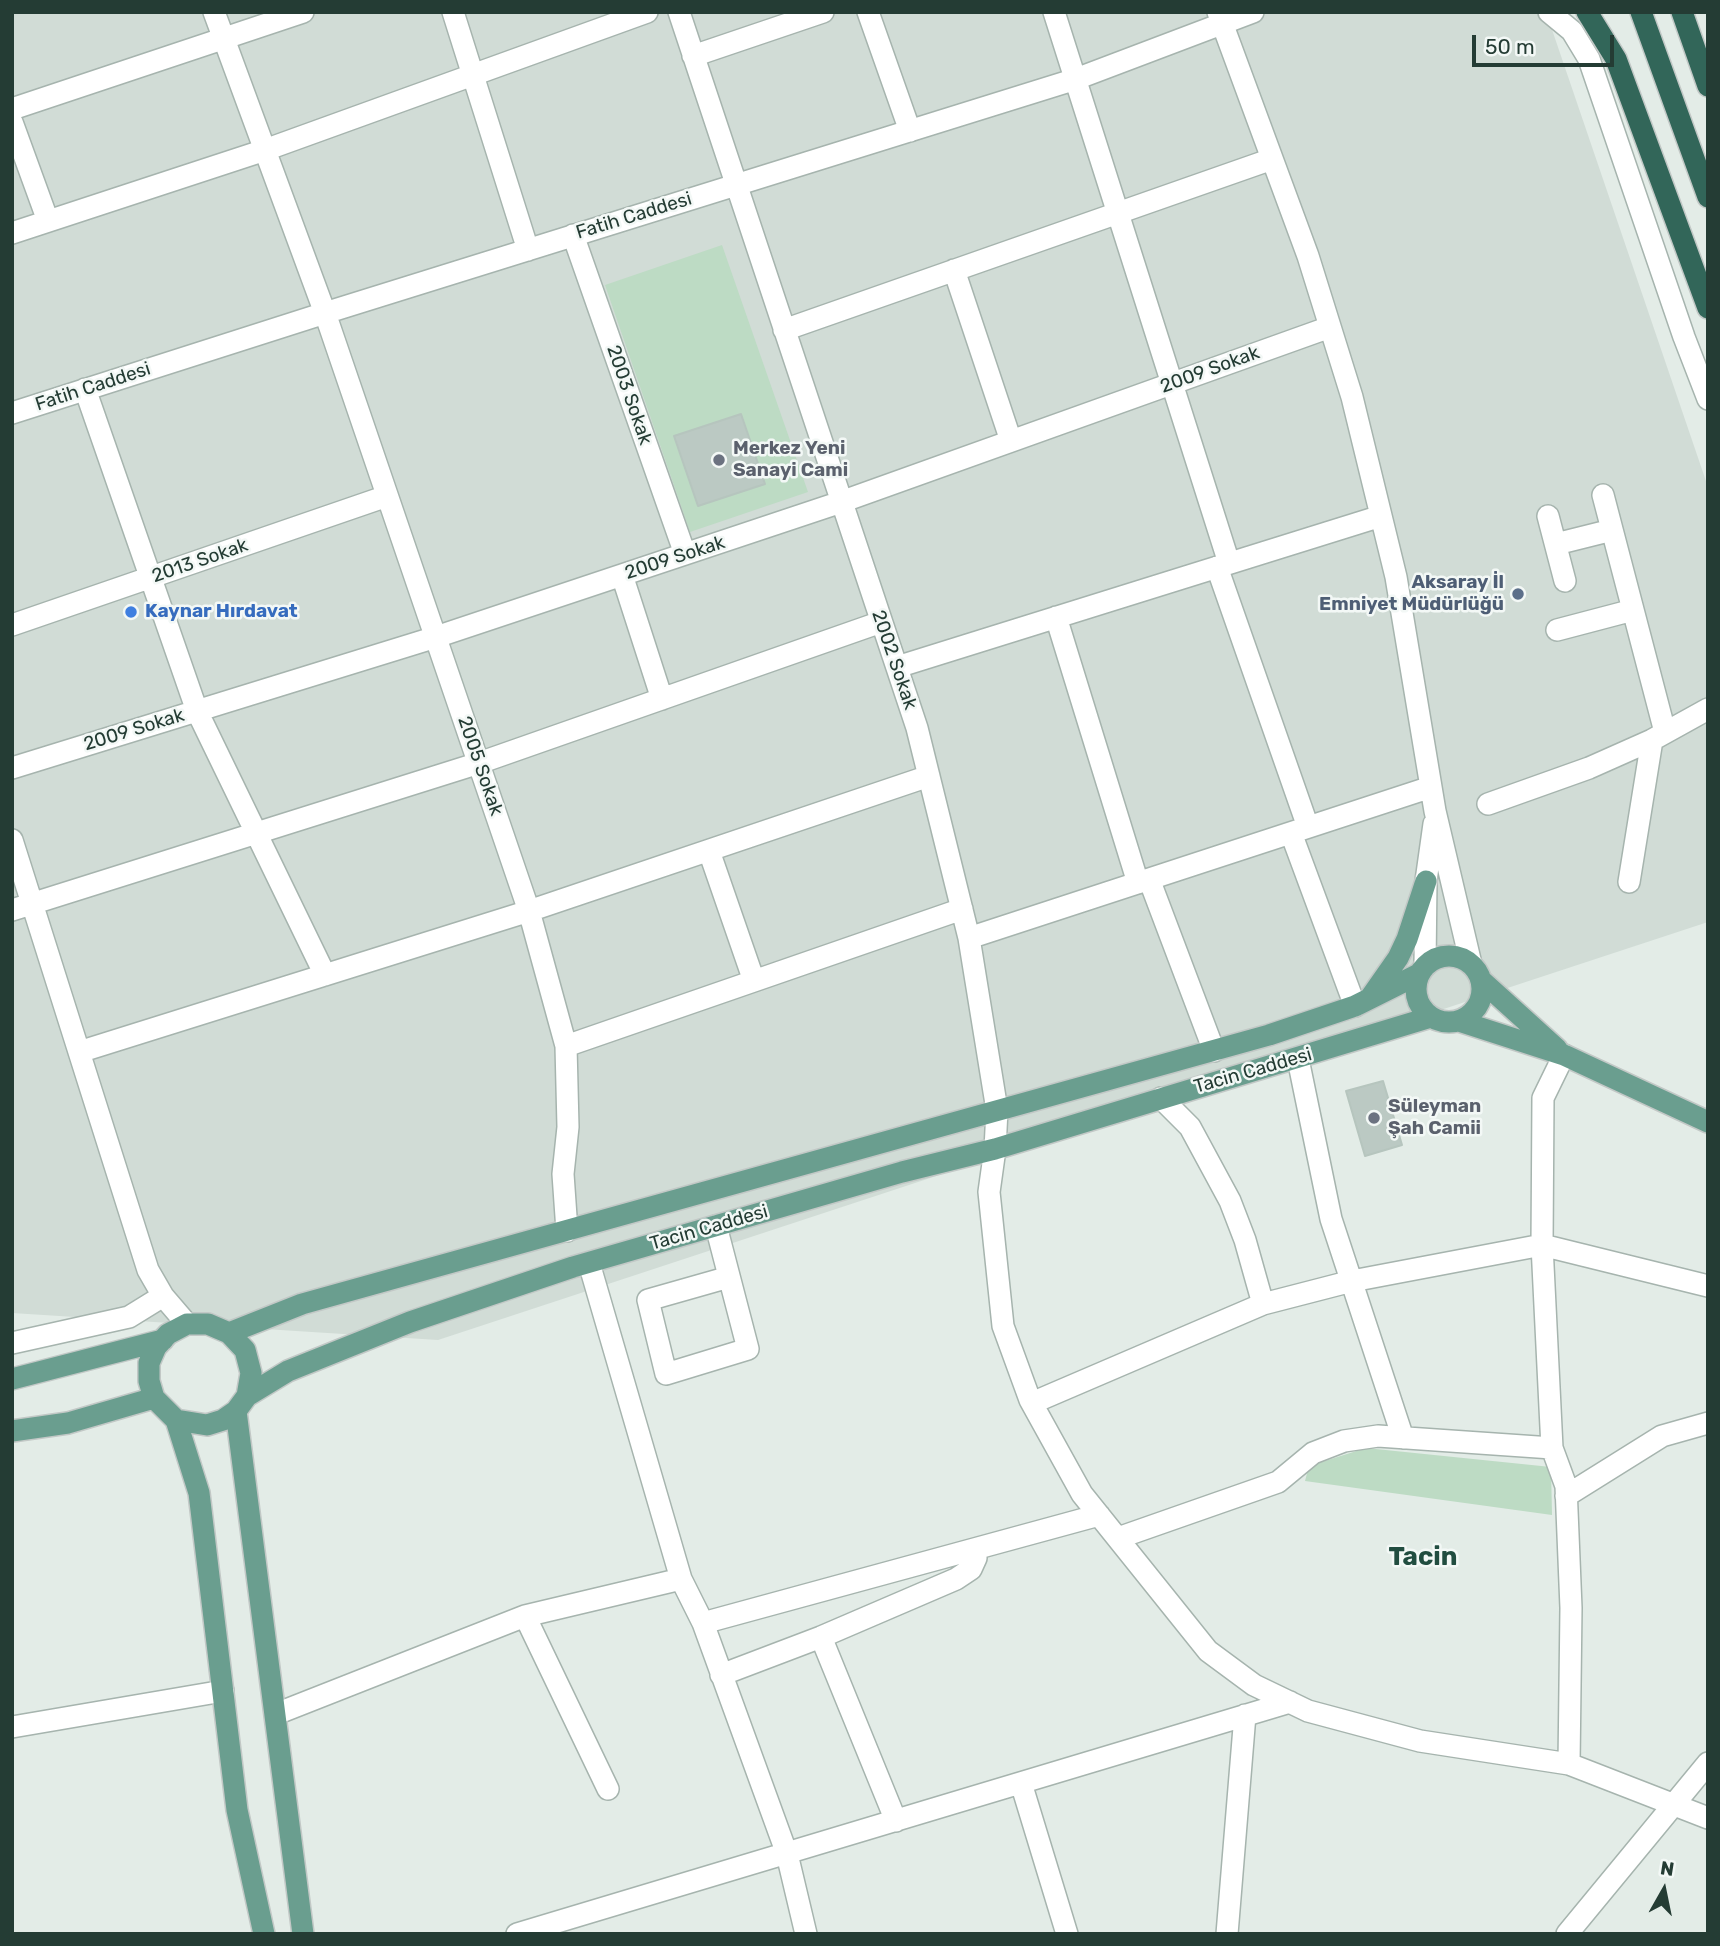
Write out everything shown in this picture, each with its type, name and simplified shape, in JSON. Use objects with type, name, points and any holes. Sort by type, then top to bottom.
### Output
[{"type":"highway","points":[[1587,12],[1616,60]]},
{"type":"highway","points":[[1601,12],[1616,60],[1708,309]]},
{"type":"highway","points":[[1641,12],[1708,197]]},
{"type":"highway","points":[[1682,12],[1708,86]]},
{"type":"main road","points":[[1362,1003],[1398,958],[1426,881]]},
{"type":"main road","points":[[1564,1055],[1463,958],[1443,956],[1422,970],[1416,993],[1419,1002],[1431,1017],[1440,1021],[1460,1021],[1564,1055],[1708,1122]]},
{"type":"main road","name":"Tacin Caddesi","points":[[229,1333],[302,1304],[1214,1051],[1362,1003],[1422,970]]},
{"type":"main road","points":[[1460,1021],[1476,1009],[1483,991],[1476,972]]},
{"type":"main road","name":"Tacin Caddesi","points":[[176,1420],[207,1425],[223,1420],[241,1403],[288,1371],[410,1322],[589,1263],[902,1172],[995,1149],[1431,1017]]},
{"type":"main road","points":[[264,1934],[237,1810],[199,1493],[176,1420],[154,1398],[149,1381],[149,1363],[156,1347],[169,1334],[187,1324],[208,1324],[229,1333],[245,1350],[251,1373],[241,1403],[303,1934]]},
{"type":"main road","points":[[12,1379],[163,1339]]},
{"type":"main road","points":[[12,1431],[68,1423],[154,1398]]},
{"type":"street","name":"2005 Sokak","points":[[214,12],[325,313],[529,911],[566,1046],[568,1127],[563,1174],[567,1231]]},
{"type":"street","points":[[12,109],[303,12]]},
{"type":"street","points":[[453,12],[528,250]]},
{"type":"street","points":[[12,233],[265,150],[648,12]]},
{"type":"street","name":"2002 Sokak","points":[[679,12],[917,728],[969,938],[997,1110],[989,1192],[1003,1326],[1032,1403],[1082,1494],[1208,1651],[1254,1685],[1308,1711],[1420,1741],[1569,1764],[1708,1818]]},
{"type":"street","points":[[693,56],[823,12]]},
{"type":"street","points":[[868,12],[910,131]]},
{"type":"street","points":[[1054,12],[1172,384],[1300,830],[1362,1003]]},
{"type":"street","name":"Fatih Caddesi","points":[[12,413],[1076,79],[1220,18],[1253,12]]},
{"type":"street","points":[[1549,12],[1572,31],[1590,59],[1684,337],[1708,399]]},
{"type":"street","points":[[1220,18],[1308,256],[1352,397],[1396,577],[1435,811],[1476,972]]},
{"type":"street","points":[[12,122],[48,221]]},
{"type":"street","points":[[783,330],[1272,159]]},
{"type":"street","name":"2003 Sokak","points":[[573,235],[685,554]]},
{"type":"street","points":[[954,270],[1011,442]]},
{"type":"street","name":"2009 Sokak","points":[[12,768],[436,637],[841,502],[1330,327]]},
{"type":"street","points":[[85,390],[197,711],[325,975]]},
{"type":"street","points":[[1603,495],[1633,610],[1659,736],[1629,882]]},
{"type":"street","name":"2013 Sokak","points":[[12,625],[387,496]]},
{"type":"street","points":[[897,667],[1381,516]]},
{"type":"street","points":[[1548,516],[1566,581]]},
{"type":"street","points":[[1556,544],[1612,530]]},
{"type":"street","points":[[622,575],[662,699]]},
{"type":"street","points":[[1557,630],[1633,610]]},
{"type":"street","points":[[1056,618],[1144,881],[1214,1051]]},
{"type":"street","points":[[22,907],[479,763],[881,622]]},
{"type":"street","points":[[1488,804],[1589,768],[1659,736],[1708,709]]},
{"type":"street","points":[[79,1052],[529,911],[929,776]]},
{"type":"street","points":[[969,938],[1431,787]]},
{"type":"street","points":[[1422,970],[1426,881],[1435,811]]},
{"type":"street","points":[[12,841],[22,907],[79,1052],[148,1270],[163,1296],[187,1324]]},
{"type":"street","points":[[709,850],[754,981]]},
{"type":"street","points":[[566,1046],[962,909]]},
{"type":"street","points":[[1564,1055],[1543,1098],[1542,1245],[1552,1448],[1566,1486],[1571,1608],[1569,1764]]},
{"type":"street","points":[[1298,1059],[1331,1219],[1403,1438]]},
{"type":"street","points":[[1161,1098],[1190,1127],[1230,1200],[1245,1240],[1263,1304]]},
{"type":"street","points":[[716,1226],[748,1349],[666,1374],[648,1300],[729,1277]]},
{"type":"street","points":[[1032,1403],[1263,1304],[1352,1281],[1542,1245],[1708,1286]]},
{"type":"street","points":[[589,1263],[681,1579],[703,1623],[787,1854],[806,1934]]},
{"type":"street","points":[[12,1343],[129,1317],[163,1296]]},
{"type":"street","points":[[1566,1496],[1662,1436],[1708,1423]]},
{"type":"street","points":[[1118,1538],[1278,1482],[1313,1452],[1344,1441],[1378,1436],[1552,1448]]},
{"type":"street","points":[[703,1623],[1099,1515]]},
{"type":"street","points":[[721,1675],[821,1637],[956,1579],[971,1569],[976,1558],[975,1549]]},
{"type":"street","points":[[276,1714],[525,1616],[681,1579]]},
{"type":"street","points":[[525,1616],[608,1789]]},
{"type":"street","points":[[821,1637],[895,1821]]},
{"type":"street","points":[[12,1727],[223,1691]]},
{"type":"street","points":[[517,1934],[1290,1702]]},
{"type":"street","points":[[1227,1934],[1245,1715]]},
{"type":"street","points":[[1567,1934],[1708,1763]]},
{"type":"street","points":[[1021,1783],[1067,1934]]},
{"type":"shaded area","points":[[12,12],[1546,12],[1708,487],[1708,922],[438,1340],[12,1313]]},
{"type":"green space","points":[[722,245],[808,492],[690,532],[605,285]]},
{"type":"green space","points":[[1366,1448],[1551,1467],[1552,1515],[1305,1481],[1309,1466]]},
{"type":"building","name":"Merkez Yeni Sanayi Cami","points":[[741,414],[765,484],[698,506],[674,436]]},
{"type":"building","name":"Süleyman Şah Camii","points":[[1383,1081],[1402,1145],[1365,1156],[1346,1091]]},
{"type":"place","name":"Merkez Yeni Sanayi Cami","points":[[719,460]]},
{"type":"place","name":"Aksaray İl Emniyet Müdürlüğü","points":[[1518,594]]},
{"type":"place","name":"Kaynar Hırdavat","points":[[131,612]]},
{"type":"place","name":"Süleyman Şah Camii","points":[[1374,1118]]},
{"type":"district","name":"Tacin","points":[[1423,1557]]}]
